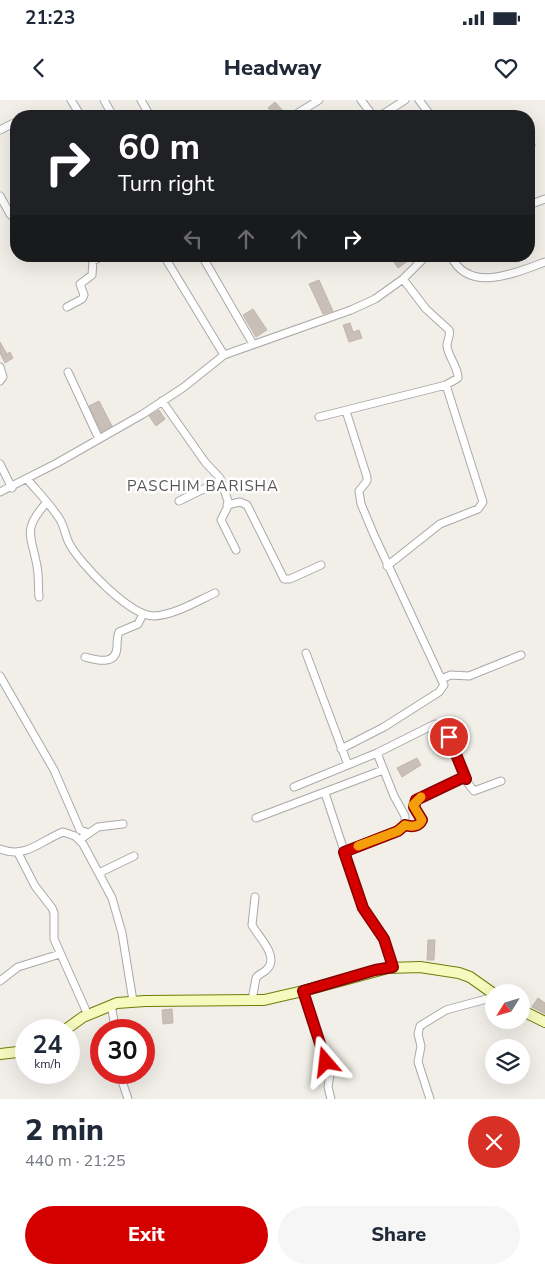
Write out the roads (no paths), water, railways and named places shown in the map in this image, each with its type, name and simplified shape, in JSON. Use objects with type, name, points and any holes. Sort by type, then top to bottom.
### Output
[{"type":"street","points":[[303,110],[319,100]]},
{"type":"street","points":[[360,100],[368,110]]},
{"type":"street","points":[[389,110],[405,100]]},
{"type":"street","points":[[0,196],[10,214]]},
{"type":"street","points":[[67,307],[82,300],[84,295],[80,284],[92,275],[93,262]]},
{"type":"street","points":[[168,262],[224,355]]},
{"type":"street","points":[[205,262],[253,344]]},
{"type":"street","points":[[0,492],[12,488],[162,401],[184,387],[224,355],[361,306],[403,279],[420,262]]},
{"type":"street","points":[[455,262],[462,272],[472,278],[481,279],[497,277],[545,262]]},
{"type":"street","points":[[319,417],[456,381],[458,375],[447,348],[450,333],[446,326],[426,309],[403,279]]},
{"type":"street","points":[[0,367],[3,376],[0,381]]},
{"type":"street","points":[[68,372],[99,439]]},
{"type":"street","points":[[387,566],[440,524],[478,509],[483,502],[446,385]]},
{"type":"street","points":[[162,401],[220,481],[227,498],[227,505],[221,520],[236,550]]},
{"type":"street","points":[[341,749],[384,727],[439,692],[444,686],[387,566],[359,496],[359,491],[367,481],[367,477],[346,411]]},
{"type":"street","points":[[0,464],[12,488]]},
{"type":"street","points":[[27,479],[60,519],[72,547],[87,568],[104,586],[143,614],[152,616],[167,614],[215,594]]},
{"type":"street","points":[[179,502],[220,481]]},
{"type":"street","points":[[38,597],[37,567],[29,534],[33,519],[47,502]]},
{"type":"street","points":[[227,505],[244,502],[249,508],[284,579],[290,580],[321,565]]},
{"type":"street","points":[[85,657],[105,661],[110,659],[116,652],[119,632],[138,624],[143,614]]},
{"type":"street","points":[[306,653],[348,765]]},
{"type":"street","points":[[441,679],[451,676],[469,676],[521,655]]},
{"type":"street","points":[[0,676],[54,770],[80,830],[88,833]]},
{"type":"street","points":[[294,786],[376,753],[430,725],[441,726],[456,750],[470,789],[474,791],[501,781]]},
{"type":"street","points":[[376,753],[397,804],[404,816],[405,825]]},
{"type":"street","points":[[256,818],[383,770]]},
{"type":"street","points":[[405,825],[411,827],[421,822],[422,820],[413,805],[420,797],[462,778],[466,779]]},
{"type":"street","points":[[325,793],[363,908],[384,939],[393,967]]},
{"type":"street","points":[[79,840],[98,828],[123,824]]},
{"type":"street","points":[[344,852],[398,831],[405,825]]},
{"type":"street","points":[[0,849],[9,853],[18,853],[29,850],[63,832],[69,832],[79,840],[99,873],[117,910],[133,1001]]},
{"type":"street","points":[[18,853],[35,886],[52,908],[54,914],[53,931],[60,954],[88,1015]]},
{"type":"street","points":[[99,873],[134,856]]},
{"type":"street","points":[[252,1000],[256,978],[268,968],[270,963],[264,941],[252,925],[256,897]]},
{"type":"street","points":[[0,981],[18,967],[60,954]]},
{"type":"street","points":[[80,1020],[111,1005],[133,1001],[264,1000],[375,970],[393,967],[459,973],[470,978],[485,989]]},
{"type":"street","points":[[303,991],[330,1074],[328,1087],[332,1099]]},
{"type":"street","points":[[430,1099],[418,1062],[421,1046],[418,1034],[420,1026],[446,1010],[485,999]]},
{"type":"street","points":[[111,1005],[113,1019]]},
{"type":"street","points":[[530,1014],[545,1022]]},
{"type":"street","points":[[0,1054],[15,1052]]},
{"type":"street","points":[[123,1084],[128,1099]]},
{"type":"district","name":"PASCHIM BARISHA","points":[[203,486]]}]
